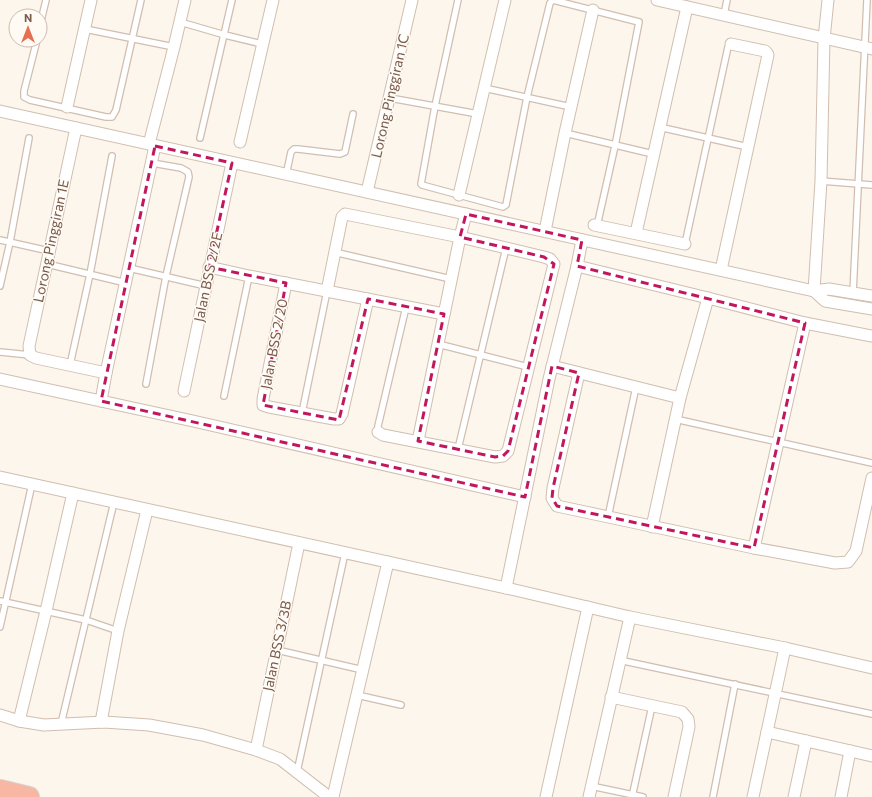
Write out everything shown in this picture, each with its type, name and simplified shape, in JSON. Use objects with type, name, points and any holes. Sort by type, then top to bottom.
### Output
[{"type":"highway","points":[[0,790],[29,797]]},
{"type":"street","points":[[67,107],[85,29],[89,0]]},
{"type":"street","points":[[101,401],[152,163],[152,145],[185,0]]},
{"type":"street","points":[[240,142],[273,0]]},
{"type":"street","name":"Lorong Pinggiran 1C","points":[[367,192],[412,0]]},
{"type":"street","points":[[459,195],[483,88],[505,0]]},
{"type":"street","points":[[657,0],[868,48]]},
{"type":"street","points":[[814,291],[821,181],[824,39],[828,0]]},
{"type":"street","points":[[636,233],[687,7]]},
{"type":"street","points":[[545,232],[565,133],[594,10]]},
{"type":"street","points":[[721,270],[768,53],[765,50],[730,44]]},
{"type":"street","points":[[0,112],[814,291],[829,288],[872,296]]},
{"type":"street","name":"Lorong Pinggiran 1E","points":[[30,355],[29,346],[76,128]]},
{"type":"street","name":"Jalan BSS 2/2E","points":[[184,391],[232,163]]},
{"type":"street","points":[[327,291],[342,217],[345,214],[460,237],[544,256],[550,259],[554,264],[508,451],[503,456],[495,457],[458,448],[383,435],[378,432]]},
{"type":"street","points":[[418,441],[451,279],[466,214]]},
{"type":"street","points":[[596,226],[685,244]]},
{"type":"street","points":[[506,588],[552,366],[582,240]]},
{"type":"street","points":[[577,266],[805,323],[872,336]]},
{"type":"street","points":[[209,267],[444,314]]},
{"type":"street","name":"Jalan BSS 2/20","points":[[286,283],[262,399],[264,405],[269,407],[302,413]]},
{"type":"street","points":[[814,291],[825,301],[872,309]]},
{"type":"street","points":[[652,527],[680,398],[708,298]]},
{"type":"street","points":[[302,413],[340,419],[368,299]]},
{"type":"street","points":[[754,548],[805,323]]},
{"type":"street","points":[[30,355],[36,358],[106,373]]},
{"type":"street","points":[[552,366],[680,398]]},
{"type":"street","points":[[579,373],[553,488],[552,498],[557,506],[754,548],[835,563],[848,562],[856,551],[872,478]]},
{"type":"street","points":[[0,379],[525,497]]},
{"type":"street","points":[[0,477],[506,588],[630,617],[785,648],[872,668]]},
{"type":"street","points":[[19,721],[46,611],[72,493]]},
{"type":"street","points":[[101,722],[118,631],[147,510]]},
{"type":"street","name":"Jalan BSS 3/3B","points":[[256,750],[299,543]]},
{"type":"street","points":[[333,797],[388,562]]},
{"type":"street","points":[[546,797],[588,607]]},
{"type":"street","points":[[589,797],[630,617]]},
{"type":"street","points":[[753,797],[785,648]]},
{"type":"street","points":[[611,697],[682,712],[688,720],[689,727],[674,797]]},
{"type":"street","points":[[0,716],[44,725],[101,722],[149,724],[203,735],[256,750],[280,759],[328,797]]},
{"type":"street","points":[[768,732],[872,756]]},
{"type":"street","points":[[794,797],[806,741]]},
{"type":"street","points":[[841,797],[850,752]]},
{"type":"lane","points":[[34,48],[24,91],[24,97],[30,100],[67,107],[106,117],[112,117],[116,110],[131,38],[141,0]]},
{"type":"lane","points":[[200,138],[232,0]]},
{"type":"lane","points":[[458,0],[435,106],[421,184],[503,207],[506,206],[527,97],[550,3],[553,0],[639,22],[615,146],[596,226]]},
{"type":"lane","points":[[724,15],[727,0]]},
{"type":"lane","points":[[853,293],[868,48],[867,0]]},
{"type":"lane","points":[[180,22],[262,44]]},
{"type":"lane","points":[[85,29],[174,47]]},
{"type":"lane","points":[[685,244],[728,47],[730,44]]},
{"type":"lane","points":[[483,88],[571,107]]},
{"type":"lane","points":[[390,98],[478,114]]},
{"type":"lane","points":[[286,175],[291,152],[294,149],[340,154],[346,152],[353,114]]},
{"type":"lane","points":[[659,127],[748,146]]},
{"type":"lane","points":[[565,133],[653,154]]},
{"type":"lane","points":[[0,286],[10,242],[29,138]]},
{"type":"lane","points":[[70,365],[90,274],[112,156]]},
{"type":"lane","points":[[146,384],[166,276],[189,177],[188,172],[181,168],[152,163]]},
{"type":"lane","points":[[821,181],[872,185]]},
{"type":"lane","points":[[0,240],[49,251]]},
{"type":"lane","points":[[458,448],[506,248]]},
{"type":"lane","points":[[334,252],[451,279]]},
{"type":"lane","points":[[46,264],[126,283]]},
{"type":"lane","points":[[129,268],[206,286]]},
{"type":"lane","points":[[224,396],[249,276]]},
{"type":"lane","points":[[302,413],[327,291]]},
{"type":"lane","points":[[378,432],[378,426],[406,306]]},
{"type":"lane","points":[[438,344],[528,367]]},
{"type":"lane","points":[[0,352],[30,355]]},
{"type":"lane","points":[[608,517],[636,387]]},
{"type":"lane","points":[[675,419],[872,463]]},
{"type":"lane","points":[[0,628],[3,602],[32,484]]},
{"type":"lane","points":[[61,724],[114,502]]},
{"type":"lane","points":[[297,772],[345,553]]},
{"type":"lane","points":[[3,602],[86,620],[118,631]]},
{"type":"lane","points":[[277,650],[322,659],[363,670]]},
{"type":"lane","points":[[619,660],[872,714]]},
{"type":"lane","points":[[713,797],[735,684]]},
{"type":"lane","points":[[357,695],[401,705]]},
{"type":"lane","points":[[633,796],[652,706]]},
{"type":"lane","points":[[591,786],[643,797]]},
{"type":"highlighted area","points":[[155,146],[232,163],[209,267],[286,283],[263,405],[339,420],[368,299],[444,314],[418,441],[495,457],[503,456],[508,451],[554,264],[544,257],[460,237],[466,214],[582,240],[577,266],[805,323],[754,548],[557,506],[552,498],[553,488],[579,373],[552,366],[525,497],[101,401]]}]
